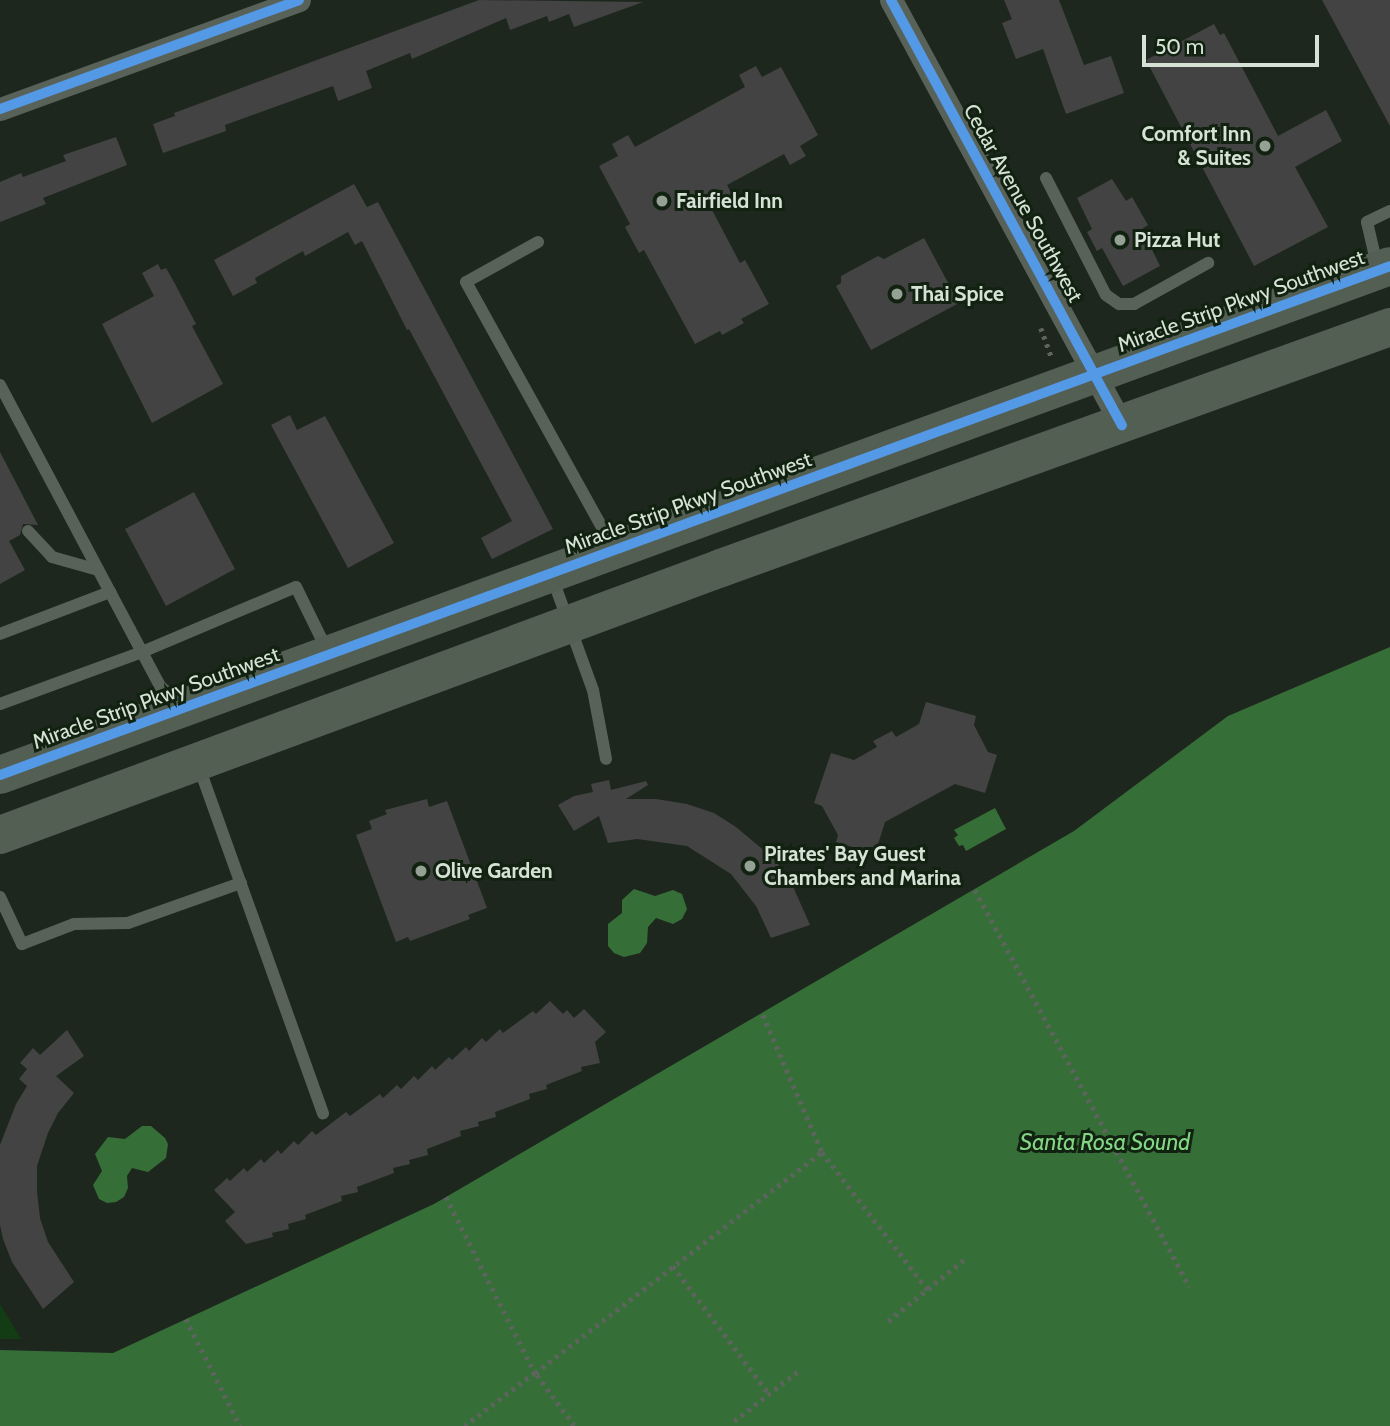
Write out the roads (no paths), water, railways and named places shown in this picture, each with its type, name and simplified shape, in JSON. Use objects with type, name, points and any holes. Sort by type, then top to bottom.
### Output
[{"type":"highway","name":"Miracle Strip Pkwy Southwest","points":[[0,775],[1384,268]]},
{"type":"highway","points":[[0,835],[570,624],[1390,327]]},
{"type":"street","points":[[0,109],[299,0]]},
{"type":"street","name":"Cedar Avenue Southwest","points":[[891,0],[1122,425]]},
{"type":"lane","points":[[1046,178],[1106,295],[1119,304],[1134,304],[1208,263]]},
{"type":"lane","points":[[1384,268],[1367,222],[1390,211]]},
{"type":"lane","points":[[538,242],[466,282],[614,551]]},
{"type":"lane","points":[[0,385],[160,686],[184,708]]},
{"type":"lane","points":[[0,415],[12,407]]},
{"type":"lane","points":[[28,531],[52,557],[98,570]]},
{"type":"lane","points":[[551,573],[593,690],[606,759]]},
{"type":"lane","points":[[0,704],[142,652],[296,587],[329,655]]},
{"type":"lane","points":[[0,634],[110,592]]},
{"type":"lane","points":[[198,763],[323,1113]]},
{"type":"lane","points":[[0,897],[22,944],[74,924],[128,923],[241,883]]},
{"type":"water","name":"Santa Rosa Sound","points":[[1390,647],[1390,1426],[0,1426],[0,1350],[113,1353],[434,1204],[1074,831],[1228,716]]},
{"type":"water","points":[[995,808],[1006,829],[966,851],[963,845],[959,846],[954,838],[958,835],[954,830]]},
{"type":"water","points":[[634,889],[655,896],[673,890],[682,894],[687,909],[682,919],[673,924],[656,918],[648,927],[647,943],[640,953],[624,957],[614,953],[608,946],[608,924],[622,913],[622,900]]},
{"type":"water","points":[[142,1126],[151,1126],[165,1138],[168,1144],[166,1158],[148,1172],[132,1168],[127,1176],[128,1188],[124,1197],[116,1202],[107,1203],[99,1199],[93,1185],[102,1171],[95,1154],[108,1137],[125,1139]]},
{"type":"place","name":"Comfort Inn & Suites","points":[[1265,146]]},
{"type":"place","name":"Fairfield Inn","points":[[662,201]]},
{"type":"place","name":"Pizza Hut","points":[[1120,240]]},
{"type":"place","name":"Thai Spice","points":[[897,294]]},
{"type":"place","name":"Pirates' Bay Guest Chambers and Marina","points":[[750,866]]},
{"type":"place","name":"Olive Garden","points":[[421,871]]}]
